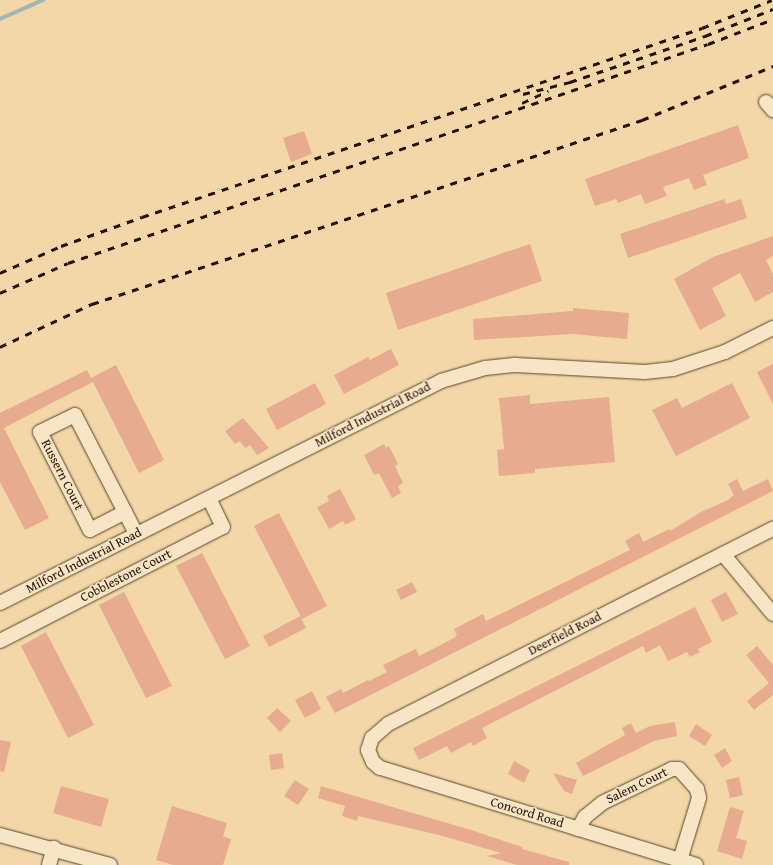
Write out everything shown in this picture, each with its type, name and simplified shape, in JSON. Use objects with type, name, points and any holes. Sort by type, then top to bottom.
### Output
[{"type":"street","name":"Milford Industrial Road","points":[[0,603],[435,384],[466,373],[516,365],[645,372],[673,369],[725,352],[773,328]]},
{"type":"street","name":"Russern Court","points":[[125,512],[90,530],[40,432],[75,415],[125,512],[136,534]]},
{"type":"street","name":"Cobblestone Court","points":[[0,641],[223,527],[209,498]]},
{"type":"street","name":"Deerfield Road","points":[[368,750],[372,738],[388,724],[773,529]]},
{"type":"street","points":[[723,554],[773,614]]},
{"type":"street","name":"Concord Road","points":[[368,750],[372,762],[380,768],[696,865]]},
{"type":"street","name":"Salem Court","points":[[578,829],[585,817],[602,803],[672,769],[679,769],[697,789],[699,798],[680,860]]},
{"type":"street","points":[[0,835],[54,848],[110,865]]},
{"type":"street","points":[[49,865],[54,848]]},
{"type":"building","points":[[738,125],[749,158],[703,175],[707,185],[694,190],[689,178],[663,187],[667,196],[645,204],[641,194],[618,203],[616,199],[595,206],[585,179]]},
{"type":"building","points":[[304,131],[312,154],[291,162],[283,138]]},
{"type":"building","points":[[724,199],[726,204],[741,199],[747,218],[628,258],[620,234]]},
{"type":"building","points":[[773,236],[773,256],[766,260],[773,274],[773,292],[755,302],[740,273],[712,288],[726,316],[700,330],[674,279],[713,257]]},
{"type":"building","points":[[530,244],[542,281],[398,330],[386,293]]},
{"type":"building","points":[[573,308],[629,313],[627,339],[573,334],[474,340],[473,319],[573,311]]},
{"type":"building","points":[[391,349],[399,365],[344,394],[334,375],[368,357],[370,360]]},
{"type":"building","points":[[773,364],[773,404],[757,372]]},
{"type":"building","points":[[116,365],[164,460],[139,473],[93,382],[4,428],[49,518],[25,530],[0,482],[0,413],[87,370],[91,378]]},
{"type":"building","points":[[315,383],[326,404],[277,430],[266,409]]},
{"type":"building","points":[[732,383],[750,418],[676,456],[652,410],[677,398],[682,408]]},
{"type":"building","points":[[530,395],[530,404],[609,397],[615,462],[535,469],[535,473],[499,476],[497,450],[504,449],[499,398]]},
{"type":"building","points":[[243,418],[269,448],[257,455],[250,445],[245,448],[240,441],[235,444],[225,431]]},
{"type":"building","points":[[384,444],[386,448],[389,446],[398,464],[395,466],[403,483],[398,486],[401,493],[392,498],[379,473],[374,475],[364,455]]},
{"type":"building","points":[[737,479],[743,491],[768,479],[773,491],[335,713],[326,697],[341,689],[343,693],[387,672],[383,665],[416,649],[419,656],[454,638],[457,635],[454,629],[483,614],[486,621],[630,550],[625,541],[639,533],[643,542],[669,529],[670,531],[701,512],[728,500],[734,495],[728,484]]},
{"type":"building","points":[[340,489],[356,519],[345,525],[343,521],[329,529],[317,507],[329,501],[327,496]]},
{"type":"building","points":[[279,513],[327,606],[302,619],[254,526]]},
{"type":"building","points":[[202,553],[250,646],[225,659],[176,566]]},
{"type":"building","points":[[412,582],[417,592],[401,600],[396,590]]},
{"type":"building","points":[[124,592],[172,686],[146,698],[99,605]]},
{"type":"building","points":[[726,592],[738,614],[722,622],[711,600]]},
{"type":"building","points":[[695,607],[712,642],[698,649],[700,652],[690,657],[687,652],[668,661],[660,645],[646,653],[643,646],[482,728],[487,738],[473,746],[471,742],[451,753],[447,746],[419,760],[413,748]]},
{"type":"building","points":[[300,616],[306,628],[269,647],[263,636]]},
{"type":"building","points":[[46,632],[94,725],[68,738],[21,646]]},
{"type":"building","points":[[757,646],[773,665],[773,695],[754,710],[747,701],[769,683],[746,655]]},
{"type":"building","points":[[312,691],[321,709],[305,718],[295,700]]},
{"type":"building","points":[[277,708],[291,721],[280,732],[267,718]]},
{"type":"building","points":[[675,722],[677,736],[654,741],[583,776],[576,763],[625,735],[622,728],[631,723],[636,733],[650,726]]},
{"type":"building","points":[[696,724],[712,735],[705,746],[689,736]]},
{"type":"building","points":[[0,740],[11,742],[4,772],[0,771]]},
{"type":"building","points":[[725,748],[732,761],[722,768],[714,755]]},
{"type":"building","points":[[282,753],[284,768],[271,770],[269,755]]},
{"type":"building","points":[[514,761],[530,770],[524,783],[508,774]]},
{"type":"building","points":[[553,773],[577,780],[572,794],[564,791]]},
{"type":"building","points":[[739,777],[743,795],[730,798],[726,780]]},
{"type":"building","points":[[295,780],[309,789],[298,805],[284,796]]},
{"type":"building","points":[[61,786],[109,799],[101,827],[53,813]]},
{"type":"building","points":[[321,786],[471,830],[522,847],[522,849],[569,862],[569,865],[517,865],[487,856],[501,853],[439,835],[358,816],[357,821],[342,816],[345,806],[318,798]]},
{"type":"building","points":[[172,806],[227,823],[223,836],[231,839],[223,865],[173,865],[156,860]]},
{"type":"building","points":[[730,807],[744,811],[736,838],[747,841],[742,859],[717,851]]},
{"type":"waterway","points":[[0,19],[43,0]]},
{"type":"railway","points":[[0,273],[61,246],[142,217],[702,28],[772,0]]},
{"type":"railway","points":[[523,94],[570,82],[705,36],[773,9]]},
{"type":"railway","points":[[0,293],[68,263],[708,44],[773,19]]},
{"type":"railway","points":[[0,347],[92,304],[642,120],[773,66]]},
{"type":"railway","points":[[522,103],[548,91]]}]
